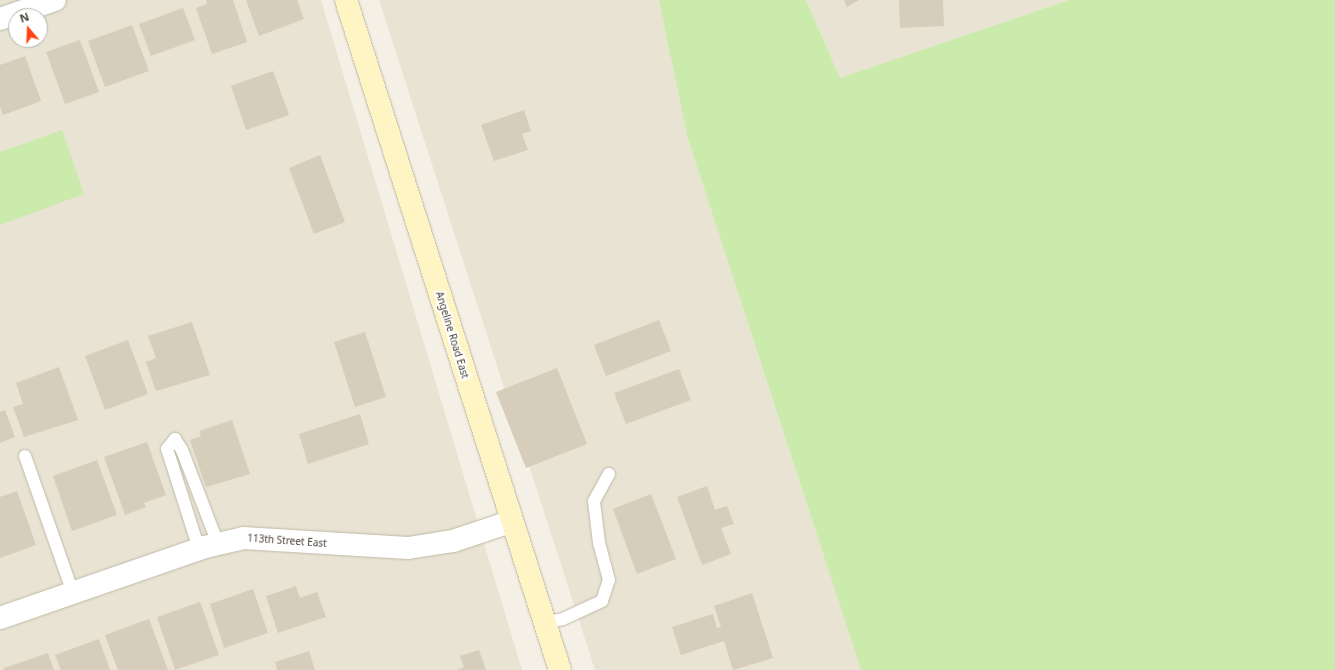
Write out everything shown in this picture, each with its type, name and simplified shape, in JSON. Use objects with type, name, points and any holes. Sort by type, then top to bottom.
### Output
[{"type":"street","points":[[0,19],[55,0]]},
{"type":"street","name":"Angeline Road East","points":[[346,0],[510,522],[560,670]]},
{"type":"street","name":"113th Street East","points":[[0,618],[209,546],[243,538],[408,548],[453,541],[510,522]]},
{"type":"lane","points":[[175,439],[182,450],[209,546],[167,449],[175,439]]},
{"type":"lane","points":[[25,456],[72,593]]},
{"type":"lane","points":[[544,623],[562,619],[602,601],[609,580],[599,543],[594,501],[608,474]]},
{"type":"shaded area","points":[[0,0],[321,0],[522,670],[0,670]]},
{"type":"shaded area","points":[[379,0],[659,0],[687,136],[861,670],[595,670]]},
{"type":"shaded area","points":[[806,0],[1069,0],[840,78]]},
{"type":"green space","points":[[659,0],[806,0],[840,78],[1069,0],[1335,0],[1335,670],[861,670],[687,136]]},
{"type":"green space","points":[[62,130],[84,194],[0,225],[0,152]]},
{"type":"building","points":[[206,0],[233,0],[247,42],[212,54],[196,8],[207,4]]},
{"type":"building","points":[[246,0],[297,0],[304,19],[259,36]]},
{"type":"building","points":[[844,0],[859,0],[847,7]]},
{"type":"building","points":[[899,0],[943,0],[944,26],[900,28]]},
{"type":"building","points":[[183,8],[195,40],[151,56],[139,24]]},
{"type":"building","points":[[132,25],[149,71],[105,87],[88,41]]},
{"type":"building","points":[[80,40],[99,92],[65,104],[46,52]]},
{"type":"building","points":[[25,56],[41,101],[3,115],[0,107],[0,65]]},
{"type":"building","points":[[273,71],[289,115],[246,130],[231,86]]},
{"type":"building","points":[[524,110],[531,131],[522,134],[528,150],[494,161],[481,125]]},
{"type":"building","points":[[320,155],[345,222],[314,234],[289,168]]},
{"type":"building","points":[[659,320],[671,351],[606,376],[594,345]]},
{"type":"building","points":[[192,322],[210,375],[156,391],[146,362],[156,358],[148,336]]},
{"type":"building","points":[[365,332],[386,397],[355,407],[334,342]]},
{"type":"building","points":[[128,340],[148,394],[105,410],[85,356]]},
{"type":"building","points":[[59,367],[78,420],[24,437],[13,407],[23,404],[16,383]]},
{"type":"building","points":[[557,368],[587,444],[526,468],[496,392]]},
{"type":"building","points":[[679,369],[691,400],[626,424],[614,393]]},
{"type":"building","points":[[5,410],[15,437],[0,443],[0,412]]},
{"type":"building","points":[[360,414],[369,444],[308,464],[299,434]]},
{"type":"building","points":[[232,420],[250,474],[206,487],[190,440],[201,436],[199,431]]},
{"type":"building","points":[[147,442],[166,495],[144,503],[146,507],[125,515],[104,457]]},
{"type":"building","points":[[97,460],[117,515],[72,531],[53,476]]},
{"type":"building","points":[[707,486],[715,510],[727,506],[734,524],[721,528],[731,554],[702,565],[677,497]]},
{"type":"building","points":[[17,491],[36,545],[0,558],[0,497]]},
{"type":"building","points":[[651,494],[676,559],[637,574],[613,509]]},
{"type":"building","points":[[296,586],[300,598],[317,592],[326,617],[278,633],[266,596]]},
{"type":"building","points":[[253,589],[268,633],[224,648],[210,604]]},
{"type":"building","points":[[752,593],[773,658],[733,670],[724,641],[681,655],[672,627],[713,614],[717,628],[721,627],[714,606]]},
{"type":"building","points":[[200,602],[219,655],[175,670],[157,617]]},
{"type":"building","points":[[149,619],[168,670],[118,670],[105,635]]},
{"type":"building","points":[[99,639],[110,670],[61,670],[55,655]]},
{"type":"building","points":[[479,650],[486,670],[457,670],[464,667],[460,656]]},
{"type":"building","points":[[309,651],[315,670],[277,670],[275,662]]},
{"type":"building","points":[[48,653],[54,670],[4,670],[4,668]]}]
